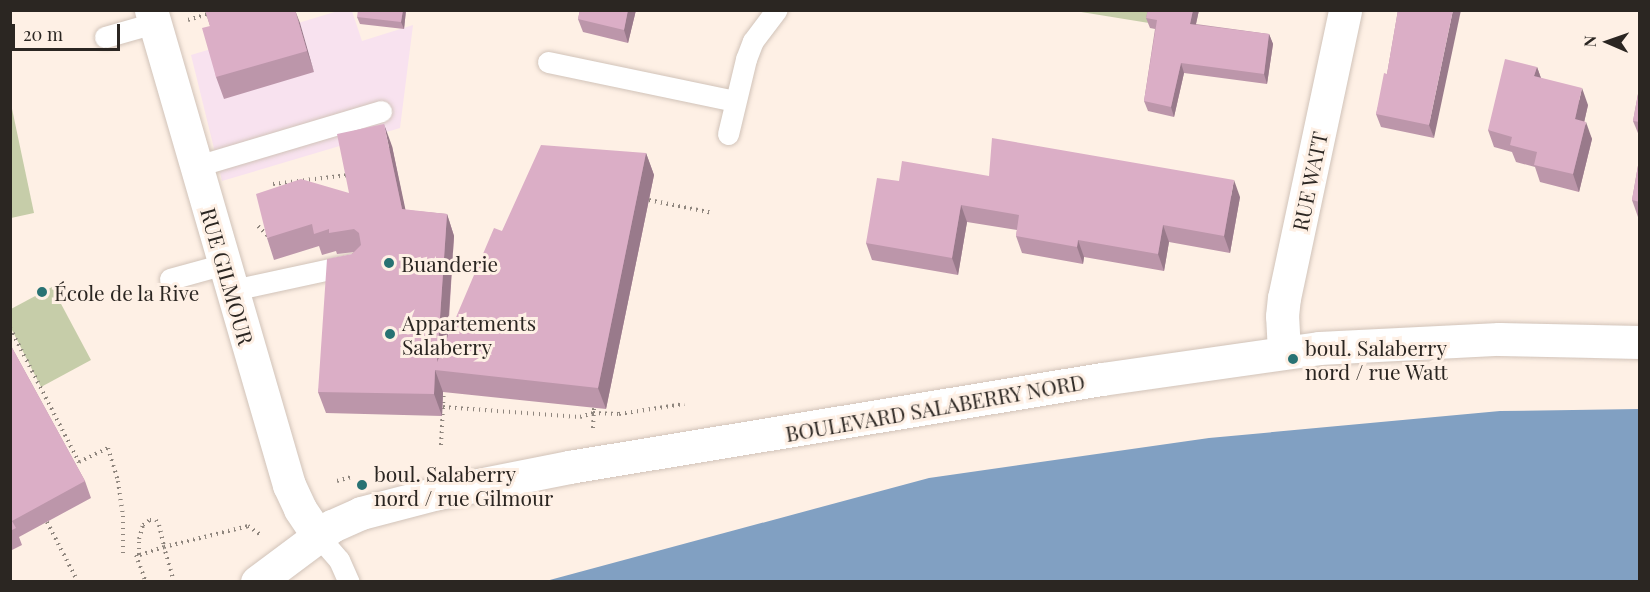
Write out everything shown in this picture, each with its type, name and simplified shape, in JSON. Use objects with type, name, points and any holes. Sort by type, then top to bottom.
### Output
[{"type":"street","name":"RUE WATT","points":[[1284,352],[1282,316],[1284,298],[1345,10]]},
{"type":"street","name":"RUE GILMOUR","points":[[152,17],[289,485],[300,509],[318,537]]},
{"type":"street","name":"BOULEVARD SALABERRY NORD","points":[[257,582],[332,526],[361,513],[489,482],[1102,379],[1284,352],[1357,345],[1446,341],[1640,342]]},
{"type":"lane","points":[[728,134],[735,101],[753,41],[776,10]]},
{"type":"lane","points":[[105,37],[152,17]]},
{"type":"lane","points":[[548,62],[735,101]]},
{"type":"lane","points":[[197,166],[381,111]]},
{"type":"lane","points":[[170,279],[229,277],[357,263]]},
{"type":"lane","points":[[318,537],[339,560],[349,582]]},
{"type":"path","points":[[273,184],[349,175]]},
{"type":"path","points":[[649,200],[713,213]]},
{"type":"path","points":[[258,226],[269,238]]},
{"type":"path","points":[[10,328],[79,462],[108,448],[118,481],[123,516],[123,557]]},
{"type":"path","points":[[441,445],[444,387]]},
{"type":"path","points":[[442,406],[580,417],[593,411],[619,414],[684,404]]},
{"type":"path","points":[[174,582],[164,547],[159,525],[156,520],[150,520],[143,525],[139,539],[139,555],[164,547],[248,526],[264,537]]},
{"type":"path","points":[[47,522],[77,580]]},
{"type":"path","points":[[136,555],[146,582]]},
{"type":"shaded area","points":[[338,11],[352,11],[362,41],[413,25],[400,128],[222,181],[191,55]]},
{"type":"green space","points":[[1075,11],[1152,11],[1149,23]]},
{"type":"green space","points":[[11,104],[34,213],[10,218]]},
{"type":"green space","points":[[52,287],[91,360],[41,387],[11,328],[11,309]]},
{"type":"water","points":[[1639,409],[1639,581],[546,581],[929,478],[1209,438],[1500,411]]},
{"type":"building","points":[[205,10],[295,10],[307,51],[216,77],[202,28],[210,26]]},
{"type":"building","points":[[358,10],[403,10],[401,22],[357,17]]},
{"type":"building","points":[[580,10],[628,10],[624,30],[578,19]]},
{"type":"building","points":[[1148,10],[1193,10],[1190,24],[1269,34],[1264,74],[1181,63],[1171,107],[1144,101],[1157,20],[1146,18]]},
{"type":"building","points":[[1398,10],[1453,10],[1429,125],[1376,114],[1384,73],[1387,74]]},
{"type":"building","points":[[1505,59],[1537,67],[1534,76],[1582,88],[1575,119],[1586,122],[1573,174],[1534,165],[1537,152],[1510,145],[1512,137],[1488,130]]},
{"type":"building","points":[[1640,83],[1640,122],[1633,121]]},
{"type":"building","points":[[384,124],[402,209],[447,214],[437,362],[494,228],[502,231],[541,145],[646,153],[598,388],[435,370],[434,394],[318,392],[327,259],[352,254],[361,245],[359,233],[354,229],[329,233],[329,229],[314,234],[312,224],[267,238],[256,194],[301,179],[349,193],[337,134]]},
{"type":"building","points":[[992,138],[1234,180],[1224,236],[1163,225],[1158,254],[1078,240],[1077,247],[1016,236],[1019,215],[961,205],[952,258],[866,243],[877,178],[899,181],[902,161],[989,176]]},
{"type":"building","points":[[1640,154],[1640,202],[1632,200]]},
{"type":"building","points":[[10,344],[85,481],[12,521],[16,528],[10,531]]},
{"type":"place","name":"Buanderie","points":[[389,263]]},
{"type":"place","name":"École de la Rive","points":[[42,292]]},
{"type":"place","name":"Appartements Salaberry","points":[[390,334]]},
{"type":"place","name":"boul. Salaberry nord / rue Watt","points":[[1293,359]]},
{"type":"place","name":"boul. Salaberry nord / rue Gilmour","points":[[362,485]]}]
